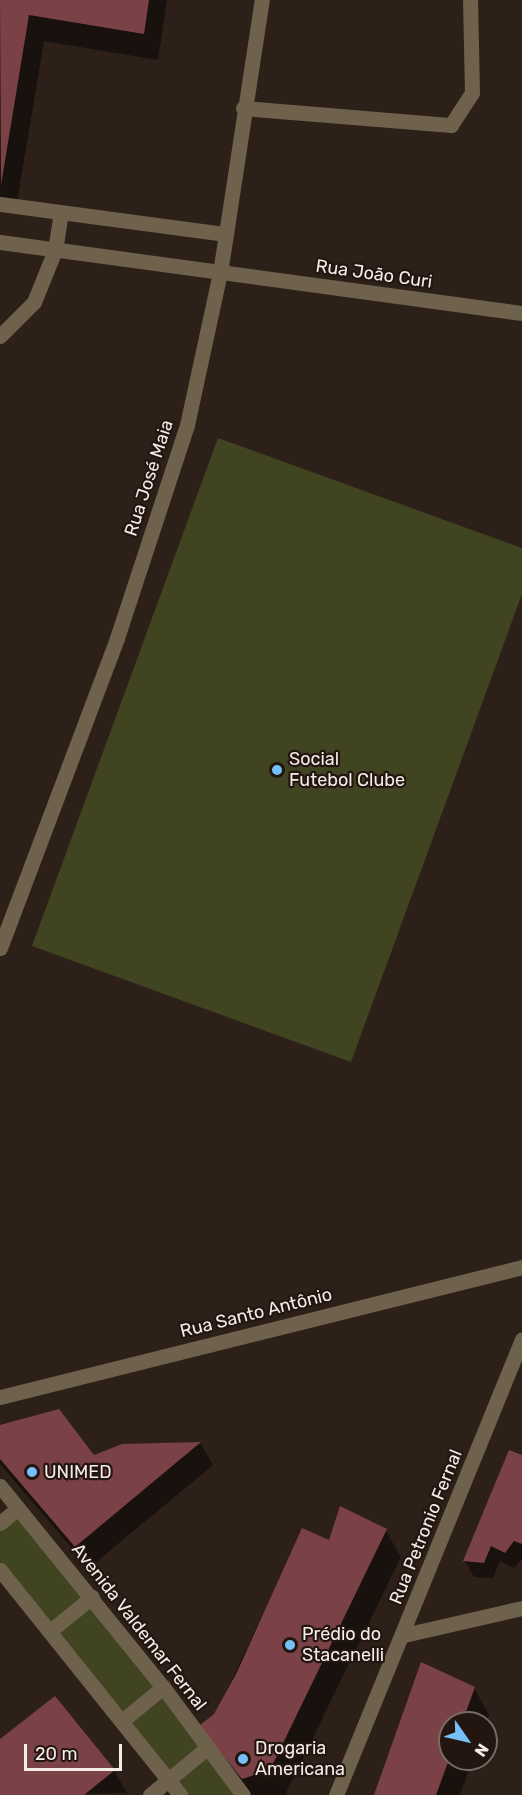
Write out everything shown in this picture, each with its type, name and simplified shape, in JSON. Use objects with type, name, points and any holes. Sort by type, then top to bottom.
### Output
[{"type":"street","name":"Rua José Maia","points":[[0,948],[117,638],[183,436],[220,273],[243,108],[262,0]]},
{"type":"street","points":[[243,108],[451,125],[472,93],[470,0]]},
{"type":"street","points":[[0,204],[226,234]]},
{"type":"street","points":[[0,336],[34,302],[55,250],[61,213]]},
{"type":"street","name":"Rua João Curi","points":[[0,242],[522,313]]},
{"type":"street","name":"Rua Santo Antônio","points":[[0,1396],[522,1267]]},
{"type":"street","name":"Rua Petronio Fernal","points":[[336,1795],[404,1635],[522,1339]]},
{"type":"street","name":"Avenida Valdemar Fernal","points":[[0,1486],[163,1687],[243,1795]]},
{"type":"street","points":[[0,1523],[18,1508]]},
{"type":"street","points":[[0,1570],[123,1720],[180,1795]]},
{"type":"street","points":[[50,1631],[92,1597]]},
{"type":"street","points":[[404,1635],[522,1608]]},
{"type":"street","points":[[123,1720],[163,1687]]},
{"type":"street","points":[[150,1795],[208,1747]]},
{"type":"green space","name":"Social Futebol Clube","points":[[218,438],[522,548],[522,594],[351,1062],[32,946]]},
{"type":"green space","points":[[18,1509],[91,1597],[51,1631],[0,1568],[0,1524]]},
{"type":"green space","points":[[91,1598],[162,1686],[123,1719],[52,1632]]},
{"type":"green space","points":[[163,1687],[206,1747],[168,1779],[124,1720]]},
{"type":"green space","points":[[208,1748],[241,1795],[181,1795],[168,1779]]},
{"type":"building","points":[[0,0],[149,0],[144,34],[29,15],[1,185]]},
{"type":"building","points":[[59,1409],[94,1455],[122,1444],[201,1442],[75,1547],[0,1459],[0,1425]]},
{"type":"building","points":[[509,1450],[522,1455],[522,1544],[514,1541],[505,1553],[491,1546],[484,1563],[463,1561]]},
{"type":"building","name":"Prédio do Stacanelli","points":[[340,1506],[387,1529],[270,1770],[242,1779],[199,1726],[214,1714],[237,1672],[302,1528],[329,1540]]},
{"type":"building","points":[[421,1662],[475,1687],[466,1711],[438,1711],[438,1771],[445,1771],[436,1795],[374,1795]]},
{"type":"building","points":[[55,1696],[115,1770],[84,1795],[0,1795],[0,1739]]},
{"type":"place","name":"Social Futebol Clube","points":[[277,770]]},
{"type":"place","name":"UNIMED","points":[[32,1472]]},
{"type":"place","name":"Prédio do Stacanelli","points":[[290,1645]]},
{"type":"place","name":"Drogaria Americana","points":[[243,1759]]}]
